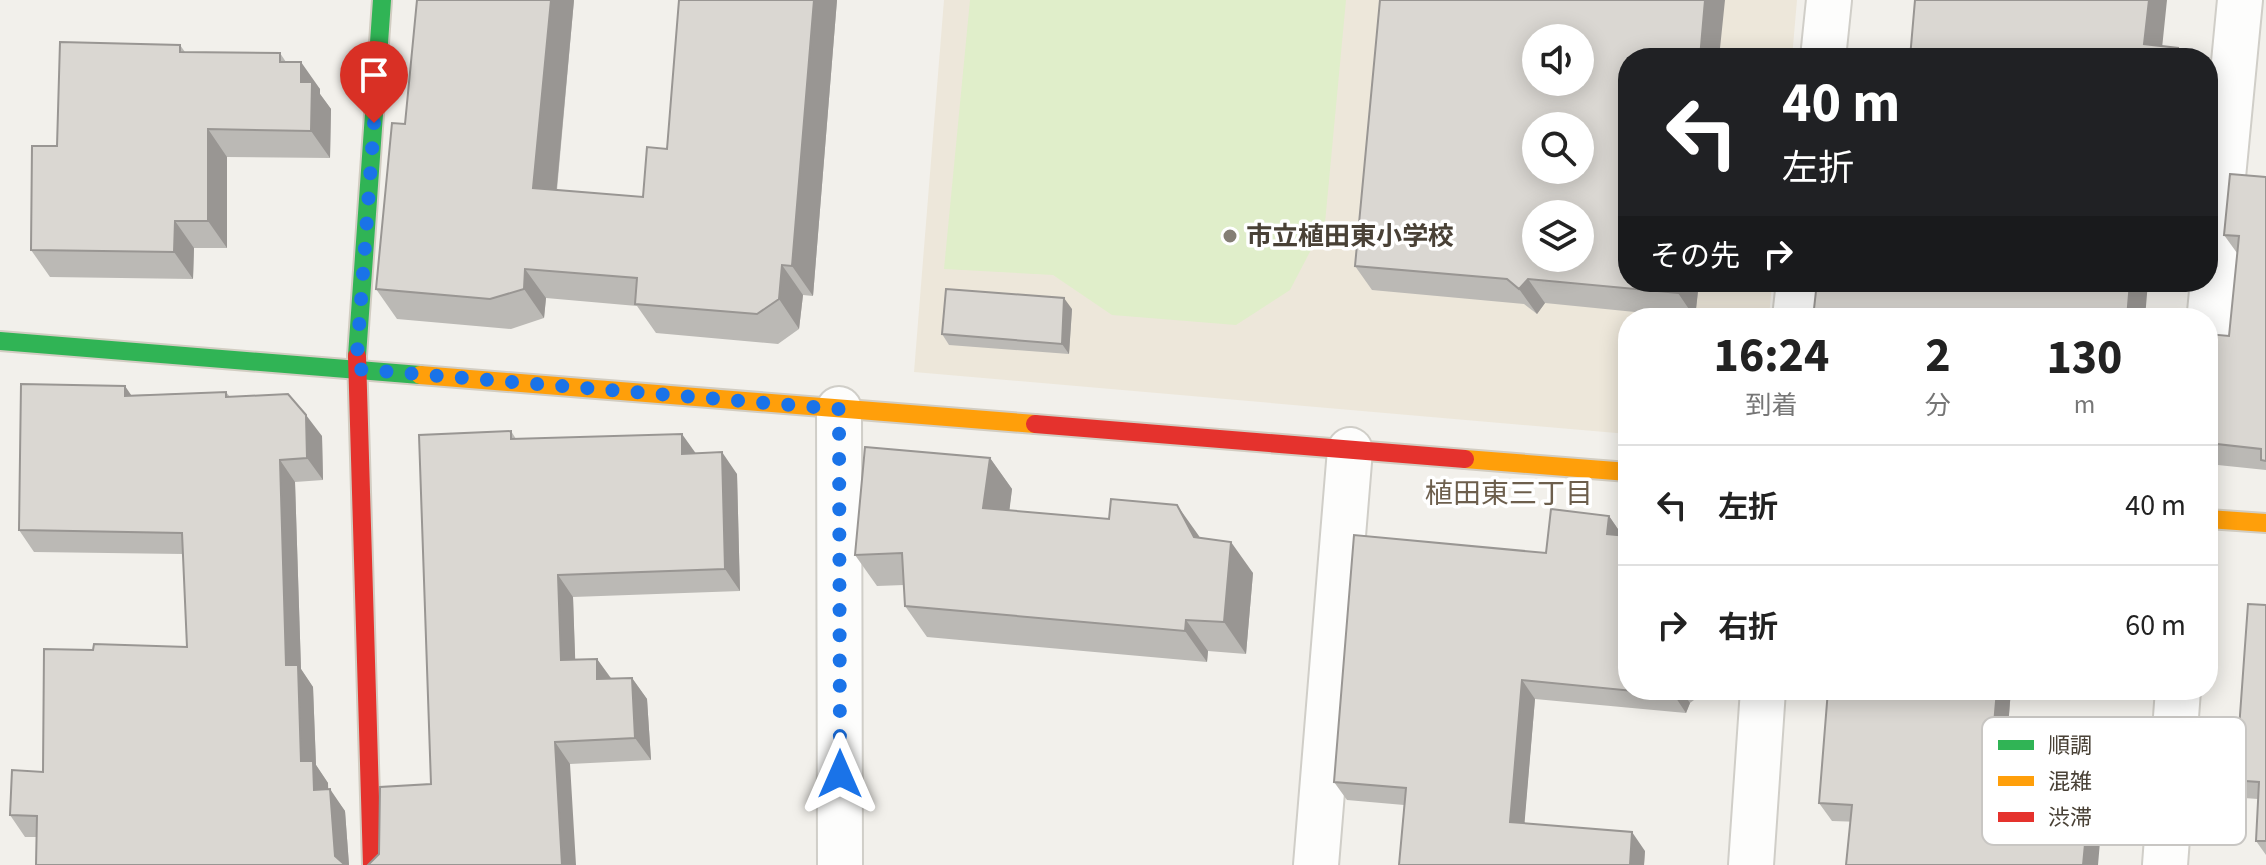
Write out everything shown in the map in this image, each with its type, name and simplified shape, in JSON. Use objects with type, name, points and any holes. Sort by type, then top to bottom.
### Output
[{"type":"street","points":[[372,865],[356,369],[382,0]]},
{"type":"street","points":[[1824,48],[1829,0]]},
{"type":"street","points":[[2218,229],[2240,0]]},
{"type":"street","points":[[0,341],[1618,471]]},
{"type":"street","points":[[839,409],[840,865]]},
{"type":"street","points":[[1316,865],[1350,450]]},
{"type":"street","points":[[2218,520],[2266,523]]},
{"type":"street","points":[[1751,865],[1762,700]]},
{"type":"street","points":[[2165,865],[2166,845]]},
{"type":"shaded area","name":"市立植田東小学校","points":[[944,0],[1797,0],[1793,48],[1618,48],[1618,292],[1771,292],[1770,308],[1618,308],[1618,433],[914,372]]},
{"type":"green space","points":[[970,0],[1346,0],[1325,223],[1290,290],[1236,325],[1112,315],[1053,275],[944,269]]},
{"type":"building","points":[[417,0],[551,0],[533,188],[643,197],[647,147],[667,149],[679,0],[814,0],[792,266],[782,265],[779,299],[757,314],[635,304],[637,278],[525,269],[524,289],[490,299],[376,289],[392,123],[405,124]]},
{"type":"building","points":[[1380,0],[1705,0],[1701,48],[1618,48],[1618,287],[1528,279],[1519,289],[1507,279],[1355,266]]},
{"type":"building","points":[[1915,0],[2149,0],[2144,44],[2178,48],[1911,48]]},
{"type":"building","points":[[60,42],[180,45],[180,52],[280,53],[280,62],[301,62],[301,82],[312,82],[311,131],[208,129],[208,221],[175,221],[174,252],[31,250],[32,146],[57,146]]},
{"type":"building","points":[[2230,174],[2266,177],[2266,461],[2261,460],[2261,449],[2218,444],[2218,335],[2229,336],[2239,236],[2224,235]]},
{"type":"building","points":[[946,289],[1064,298],[1062,344],[942,334]]},
{"type":"building","points":[[1816,292],[2129,292],[2128,308],[1814,308]]},
{"type":"building","points":[[21,384],[125,386],[125,396],[226,392],[226,397],[288,394],[306,415],[307,458],[280,460],[286,665],[298,665],[301,761],[313,761],[314,790],[330,789],[335,856],[345,865],[36,865],[37,816],[10,815],[12,770],[43,772],[44,649],[93,650],[94,644],[187,647],[182,533],[19,530]]},
{"type":"building","points":[[511,431],[511,439],[682,434],[682,454],[722,452],[725,569],[558,575],[561,660],[597,659],[597,679],[632,678],[635,738],[555,742],[562,865],[368,865],[379,854],[380,787],[431,784],[419,435]]},
{"type":"building","points":[[865,447],[990,458],[983,508],[1109,519],[1111,499],[1177,505],[1194,537],[1231,542],[1224,622],[1186,620],[1185,631],[905,606],[902,553],[855,555]]},
{"type":"building","points":[[1551,509],[1609,516],[1607,534],[1618,535],[1618,689],[1522,680],[1510,822],[1632,832],[1630,865],[1399,865],[1406,788],[1334,782],[1354,535],[1546,553]]},
{"type":"building","points":[[2248,604],[2266,605],[2266,841],[2256,841],[2259,782],[2246,781],[2246,717],[2240,717]]},
{"type":"building","points":[[1827,700],[1996,700],[1995,717],[1982,717],[1982,845],[2085,845],[2083,865],[1846,865],[1852,805],[1819,803]]},
{"type":"traffic: fast","points":[[357,356],[382,0]]},
{"type":"traffic: fast","points":[[0,341],[420,375]]},
{"type":"traffic: slow","points":[[420,375],[1035,424]]},
{"type":"traffic: slow","points":[[1465,459],[1618,471]]},
{"type":"traffic: slow","points":[[2218,520],[2266,523]]},
{"type":"traffic: jam","points":[[357,356],[372,865]]},
{"type":"traffic: jam","points":[[1035,424],[1465,459]]},
{"type":"place","name":"市立植田東小学校","points":[[1230,236]]},
{"type":"district","name":"植田東三丁目","points":[[1509,494]]},
{"type":"route","points":[[374,123],[356,369],[839,409],[840,774]]}]
